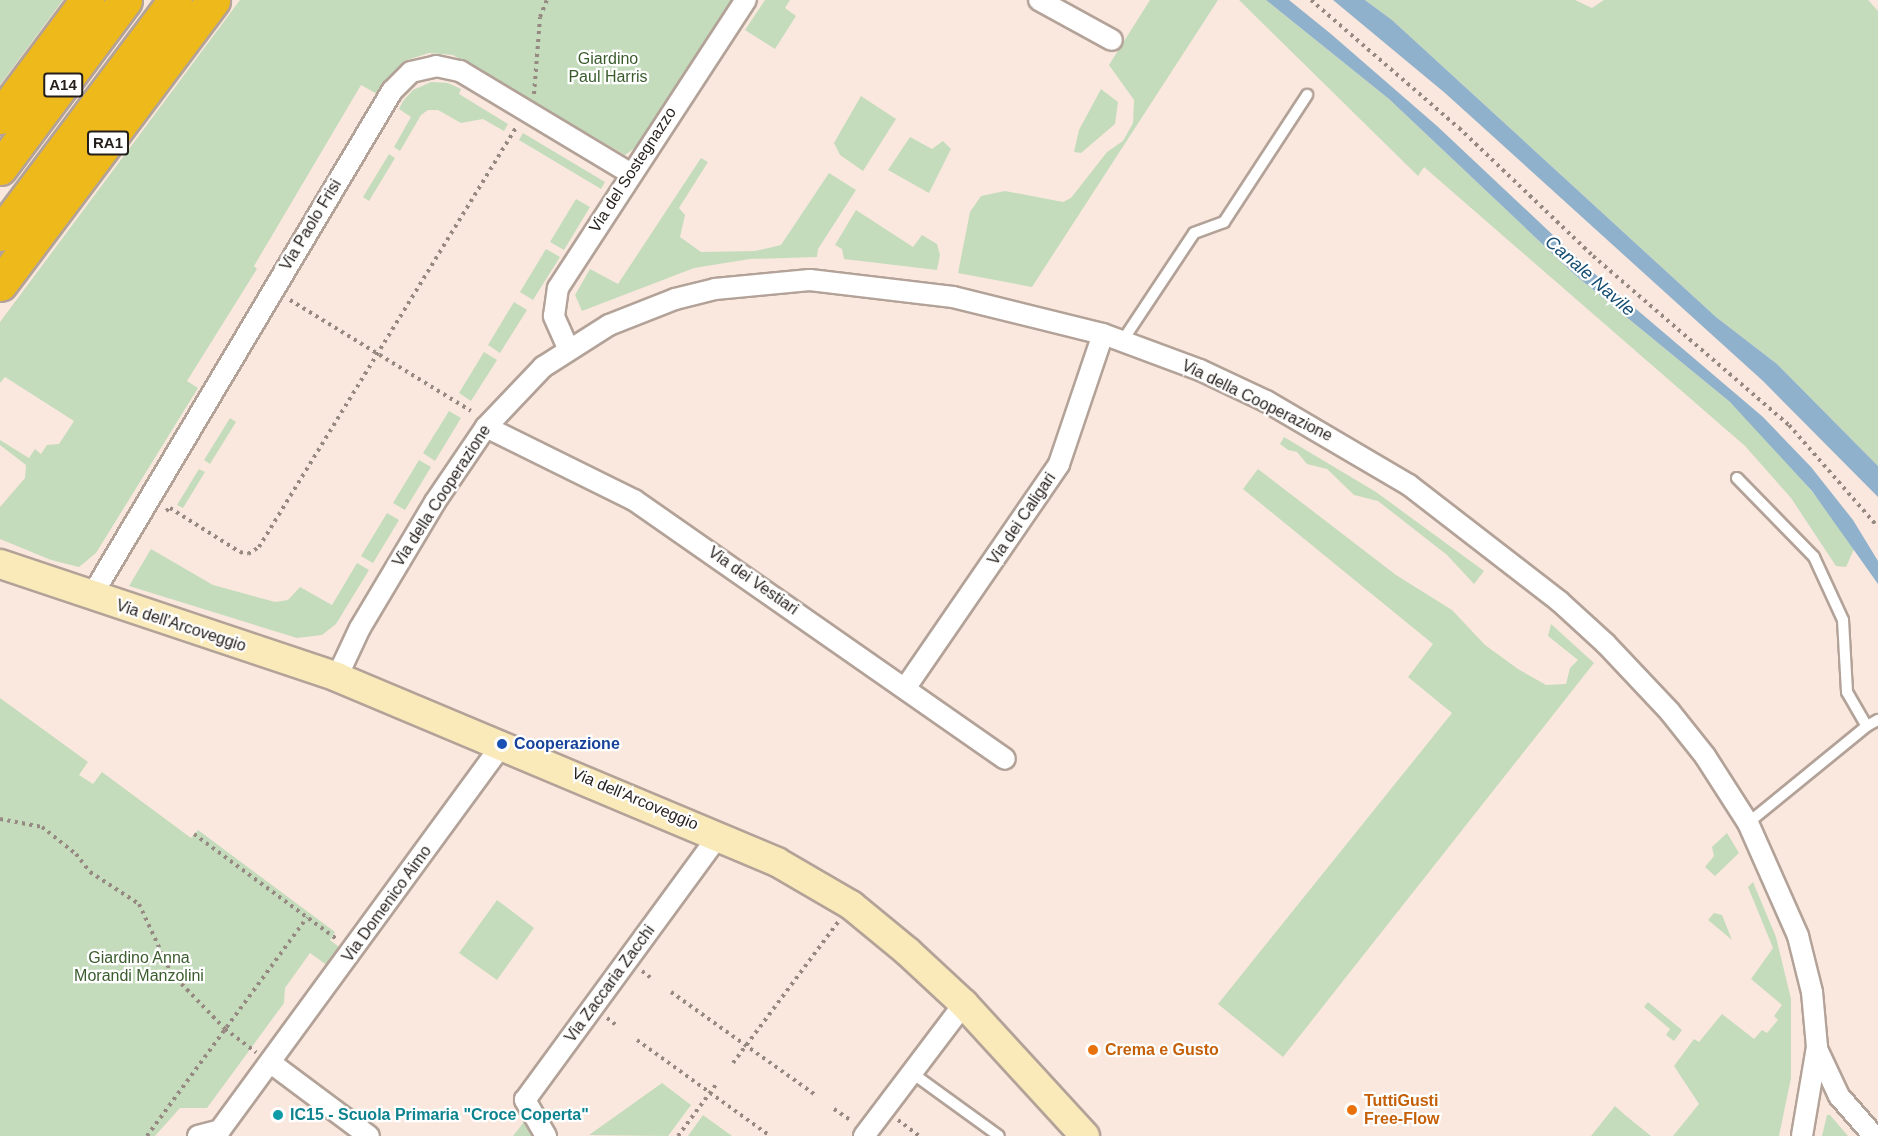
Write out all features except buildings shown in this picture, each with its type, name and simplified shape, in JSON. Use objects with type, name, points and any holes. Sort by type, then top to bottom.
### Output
[{"type":"highway","points":[[0,117],[87,0]]},
{"type":"highway","name":"A14","points":[[0,168],[125,0]]},
{"type":"highway","name":"A14","points":[[0,234],[175,0]]},
{"type":"highway","name":"RA1","points":[[0,284],[213,0]]},
{"type":"street","name":"Via del Sostegnazzo","points":[[568,348],[556,326],[555,298],[630,173],[746,0]]},
{"type":"street","points":[[1039,0],[1112,40]]},
{"type":"street","name":"Via Paolo Frisi","points":[[91,597],[392,91],[411,72],[436,66],[460,71],[630,173]]},
{"type":"street","name":"Via della Cooperazione","points":[[337,677],[360,628],[435,502],[486,427],[520,389],[568,348],[609,325],[675,299],[736,285],[786,281],[845,282],[931,293],[1022,311],[1123,340],[1226,381],[1315,427],[1409,485],[1478,536],[1559,602],[1629,667],[1705,756],[1748,823],[1798,936],[1812,992],[1817,1047],[1802,1136]]},
{"type":"street","name":"Via dei Caligari","points":[[906,687],[1059,464],[1103,334]]},
{"type":"street","name":"Via dei Vestiari","points":[[486,427],[634,500],[906,687],[1005,759]]},
{"type":"street","name":"Via dell'Arcoveggio","points":[[0,564],[91,597],[337,677],[720,835],[777,862],[850,905],[964,1004],[1085,1136]]},
{"type":"street","name":"Via Domenico Aimo","points":[[198,1136],[220,1130],[502,744]]},
{"type":"street","name":"Via Zaccaria Zacchi","points":[[546,1136],[525,1100],[720,835]]},
{"type":"street","points":[[864,1136],[964,1004]]},
{"type":"street","points":[[1817,1047],[1839,1096],[1874,1136]]},
{"type":"street","points":[[271,1063],[369,1136]]},
{"type":"lane","points":[[1123,340],[1194,232],[1224,222],[1307,95]]},
{"type":"lane","points":[[1737,478],[1814,557],[1843,620],[1847,692],[1867,726]]},
{"type":"lane","points":[[1748,823],[1867,726],[1878,720]]},
{"type":"lane","points":[[912,1073],[999,1136]]},
{"type":"path","points":[[1311,0],[1459,128],[1593,256],[1789,426],[1878,527]]},
{"type":"path","points":[[532,101],[540,17],[545,1]]},
{"type":"path","points":[[161,518],[170,508],[240,552],[254,552],[520,121]]},
{"type":"path","points":[[282,295],[471,411]]},
{"type":"path","points":[[0,819],[42,827],[76,854],[90,872],[139,904],[171,973],[225,1029],[271,1063]]},
{"type":"path","points":[[194,834],[353,951]]},
{"type":"path","points":[[828,916],[847,929]]},
{"type":"path","points":[[147,1136],[307,917]]},
{"type":"path","points":[[733,1063],[838,922]]},
{"type":"path","points":[[671,992],[814,1094]]},
{"type":"path","points":[[637,1040],[770,1136]]},
{"type":"path","points":[[678,1136],[718,1082]]},
{"type":"path","points":[[904,1124],[919,1136]]},
{"type":"green space","points":[[0,0],[63,0],[0,85]]},
{"type":"green space","name":"Giardino Paul Harris","points":[[240,0],[732,0],[636,147],[625,155],[453,55],[429,53],[404,61],[377,94],[361,85],[254,266],[257,269],[187,381],[198,388],[96,553],[79,567],[51,560],[0,539],[0,507],[25,478],[26,465],[0,445],[0,440],[29,458],[35,449],[41,454],[47,445],[59,444],[74,421],[5,377],[0,383],[0,322]]},
{"type":"green space","points":[[765,0],[790,0],[785,8],[796,16],[775,49],[745,30]]},
{"type":"green space","points":[[1150,0],[1218,0],[1032,287],[958,273],[970,212],[981,196],[1005,191],[1063,202],[1071,198],[1107,152],[1123,141],[1133,123],[1134,100],[1109,65]]},
{"type":"green space","points":[[1239,0],[1266,0],[1389,99],[1574,274],[1730,402],[1774,446],[1844,530],[1855,547],[1846,567],[1836,566],[1791,498],[1745,446],[1424,167],[1418,176]]},
{"type":"green space","points":[[1365,0],[1575,0],[1592,8],[1604,0],[1868,0],[1878,11],[1878,466],[1777,364],[1716,317],[1392,20]]},
{"type":"green space","points":[[431,82],[448,83],[461,89],[459,94],[508,124],[504,131],[483,119],[461,123],[438,110],[428,110],[421,115],[400,151],[394,147],[411,117],[399,109],[403,101],[413,90]]},
{"type":"green space","points":[[1101,89],[1118,102],[1115,124],[1081,153],[1074,152],[1079,130]]},
{"type":"green space","points":[[861,96],[896,119],[863,171],[840,155],[834,143]]},
{"type":"green space","points":[[523,133],[605,182],[601,189],[519,140]]},
{"type":"green space","points":[[910,137],[932,149],[943,141],[951,149],[929,193],[888,170]]},
{"type":"green space","points":[[389,154],[395,158],[369,201],[363,197]]},
{"type":"green space","points":[[701,158],[708,162],[679,208],[685,215],[680,237],[701,252],[755,251],[781,245],[829,173],[856,190],[818,249],[817,257],[750,259],[694,268],[582,311],[575,295],[590,269],[618,284]]},
{"type":"green space","points":[[576,199],[590,207],[564,250],[550,242]]},
{"type":"green space","points":[[856,210],[913,247],[922,235],[937,244],[940,255],[937,270],[844,259],[842,249],[835,245]]},
{"type":"green space","points":[[546,249],[560,257],[533,300],[520,292]]},
{"type":"green space","points":[[514,302],[527,310],[500,353],[488,345]]},
{"type":"green space","points":[[484,352],[497,360],[471,401],[459,393]]},
{"type":"green space","points":[[449,411],[461,418],[435,461],[423,453]]},
{"type":"green space","points":[[230,418],[236,422],[210,464],[204,460]]},
{"type":"green space","points":[[1284,437],[1376,492],[1484,571],[1474,584],[1447,555],[1378,501],[1354,495],[1327,469],[1307,464],[1297,452],[1288,450],[1280,444]]},
{"type":"green space","points":[[419,460],[431,467],[405,510],[393,503]]},
{"type":"green space","points":[[199,469],[205,472],[183,508],[177,505]]},
{"type":"green space","points":[[1258,469],[1396,575],[1452,610],[1485,645],[1518,669],[1546,685],[1566,684],[1570,668],[1578,660],[1548,636],[1551,624],[1594,663],[1283,1057],[1218,1004],[1452,713],[1408,677],[1433,644],[1243,489]]},
{"type":"green space","points":[[387,513],[399,520],[373,563],[361,556]]},
{"type":"green space","points":[[151,549],[213,585],[275,602],[288,600],[300,587],[332,605],[357,563],[369,570],[336,624],[322,635],[297,638],[129,586]]},
{"type":"green space","name":"Giardino Anna Morandi Manzolini","points":[[0,698],[88,762],[79,775],[93,784],[102,772],[191,838],[198,830],[335,932],[330,940],[344,951],[331,968],[310,953],[285,988],[284,1003],[207,1108],[180,1108],[155,1136],[0,1136]]},
{"type":"green space","points":[[1727,833],[1739,853],[1715,876],[1705,867],[1714,856],[1712,847]]},
{"type":"green space","points":[[1753,882],[1776,937],[1791,999],[1791,1078],[1779,1136],[1673,1136],[1699,1104],[1674,1066],[1694,1039],[1699,1042],[1722,1014],[1754,1039],[1762,1030],[1767,1033],[1778,1020],[1774,1016],[1782,1005],[1751,979],[1773,948],[1748,887]]},
{"type":"green space","points":[[497,900],[534,928],[497,980],[459,953]]},
{"type":"green space","points":[[1714,913],[1722,915],[1732,940],[1708,920]]},
{"type":"green space","points":[[1648,1002],[1682,1030],[1674,1041],[1666,1035],[1670,1029],[1644,1007]]},
{"type":"green space","points":[[662,1083],[691,1105],[668,1136],[589,1135]]},
{"type":"green space","points":[[1615,1106],[1625,1115],[1651,1136],[1591,1136]]},
{"type":"green space","points":[[703,1115],[732,1136],[688,1136]]},
{"type":"green space","points":[[1827,1115],[1830,1115],[1848,1136],[1822,1136]]},
{"type":"green space","points":[[527,1118],[551,1136],[513,1136]]},
{"type":"water","name":"Canale Navile","points":[[1266,0],[1289,0],[1331,34],[1437,126],[1589,269],[1763,417],[1811,467],[1853,520],[1878,561],[1878,584],[1812,491],[1730,402],[1574,274],[1389,99]]},
{"type":"water","points":[[1333,0],[1365,0],[1392,20],[1716,317],[1777,364],[1878,466],[1878,497],[1763,381],[1445,93]]},
{"type":"place","name":"Cooperazione","points":[[502,744]]},
{"type":"place","name":"Crema e Gusto","points":[[1093,1050]]},
{"type":"place","name":"TuttiGusti Free-Flow","points":[[1352,1110]]},
{"type":"place","name":"IC15 - Scuola Primaria \"Croce Coperta\"","points":[[278,1115]]}]
